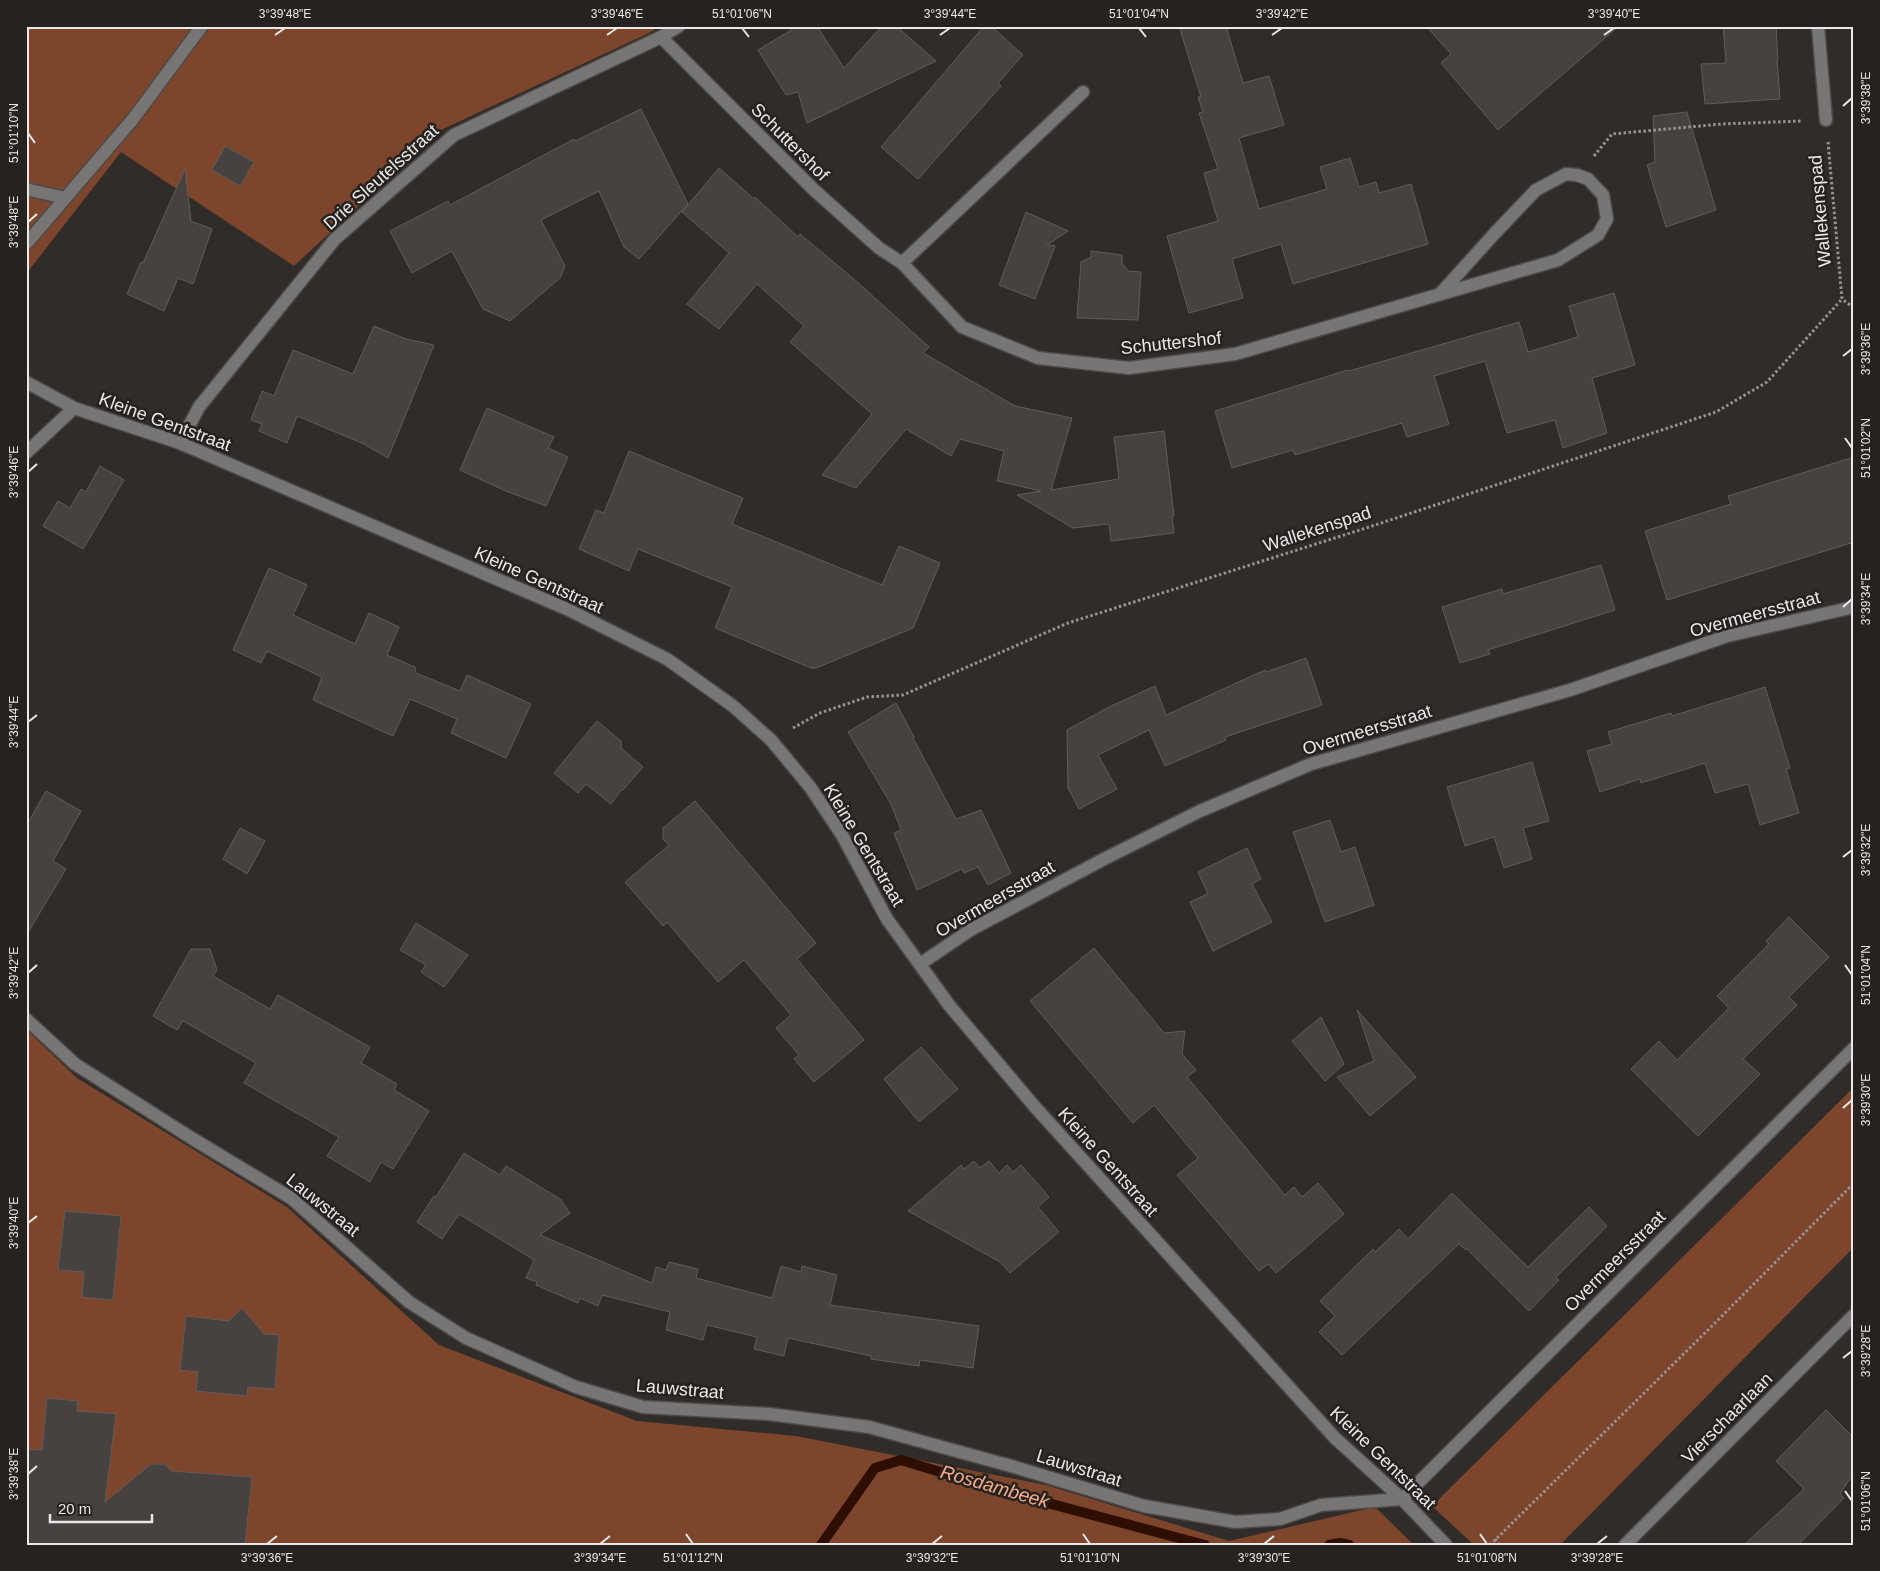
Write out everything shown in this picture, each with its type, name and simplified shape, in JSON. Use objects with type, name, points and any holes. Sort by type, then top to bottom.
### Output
[{"type":"street","points":[[26,244],[133,119],[202,26]]},
{"type":"street","name":"Drie Sleutelsstraat","points":[[180,443],[199,407],[335,239],[454,135],[661,37],[679,26]]},
{"type":"street","points":[[1818,26],[1826,120]]},
{"type":"street","name":"Schuttershof","points":[[661,37],[813,190],[879,248],[902,263],[962,327],[1038,358],[1129,368],[1235,354],[1558,260],[1598,235],[1606,219],[1603,195],[1588,179],[1577,175]]},
{"type":"street","points":[[902,263],[1083,92]]},
{"type":"street","points":[[1440,294],[1536,190],[1566,174],[1577,175]]},
{"type":"street","points":[[26,189],[65,198]]},
{"type":"street","name":"Kleine Gentstraat","points":[[26,382],[74,408],[180,443],[569,610],[667,659],[733,706],[771,740],[810,787],[842,835],[887,919],[950,1005],[1035,1107],[1335,1438],[1402,1499],[1446,1545]]},
{"type":"street","name":"Kleine Gentstraat","points":[[26,453],[74,408]]},
{"type":"street","name":"Overmeersstraat","points":[[920,964],[972,929],[1104,859],[1200,811],[1311,764],[1570,690],[1727,636],[1854,607]]},
{"type":"street","name":"Lauwstraat","points":[[26,1020],[75,1064],[193,1139],[292,1198],[409,1302],[466,1338],[576,1387],[643,1407],[769,1414],[869,1428],[1011,1466],[1144,1506],[1235,1522],[1280,1519],[1321,1505],[1402,1499]]},
{"type":"street","name":"Overmeersstraat","points":[[1402,1499],[1854,1048]]},
{"type":"street","name":"Vierschaarlaan","points":[[1625,1545],[1854,1315]]},
{"type":"path","points":[[1577,175],[1612,134],[1722,124],[1826,120]]},
{"type":"path","name":"Wallekenspad","points":[[771,740],[820,712],[867,697],[903,695],[1068,624],[1716,412],[1767,382],[1842,299],[1826,120]]},
{"type":"path","points":[[1842,299],[1854,308]]},
{"type":"path","points":[[1490,1545],[1854,1183]]},
{"type":"path","points":[[1495,1539],[1499,1545]]},
{"type":"shaded area","points":[[26,26],[660,26],[649,33],[441,130],[294,266],[121,152],[26,274]]},
{"type":"shaded area","points":[[26,1029],[77,1078],[287,1207],[439,1345],[637,1421],[796,1436],[1046,1485],[1229,1541],[1375,1507],[1414,1545],[26,1545]]},
{"type":"shaded area","points":[[1854,1087],[1854,1247],[1560,1545],[1474,1545],[1432,1506]]},
{"type":"building","points":[[798,26],[817,26],[844,68],[882,26],[896,26],[936,61],[807,123],[798,92],[786,95],[758,50]]},
{"type":"building","points":[[984,26],[991,26],[1023,55],[998,83],[1001,86],[918,179],[881,147]]},
{"type":"building","points":[[1179,26],[1226,26],[1243,83],[1269,76],[1284,125],[1239,138],[1259,209],[1327,189],[1320,167],[1350,158],[1359,187],[1376,182],[1379,193],[1411,184],[1428,244],[1293,284],[1281,244],[1232,259],[1243,298],[1189,313],[1167,236],[1218,221],[1204,173],[1218,169],[1199,113],[1203,112],[1198,97],[1201,97]]},
{"type":"building","points":[[1426,26],[1619,26],[1498,130],[1441,63],[1451,54]]},
{"type":"building","points":[[1723,26],[1776,26],[1780,99],[1705,104],[1701,64],[1726,63]]},
{"type":"building","points":[[641,109],[688,204],[639,259],[624,247],[599,191],[541,220],[565,266],[560,278],[510,321],[483,309],[452,251],[412,273],[390,231],[448,201],[450,205],[574,139],[575,141]]},
{"type":"building","points":[[1687,112],[1716,210],[1666,227],[1647,165],[1655,162],[1653,116]]},
{"type":"building","points":[[225,146],[254,162],[240,186],[212,170]]},
{"type":"building","points":[[719,168],[754,199],[755,197],[798,237],[800,234],[855,280],[929,347],[923,353],[1015,406],[1072,418],[1051,490],[1119,479],[1114,437],[1164,431],[1174,516],[1172,516],[1174,533],[1111,541],[1109,524],[1073,528],[1017,495],[1041,491],[997,481],[1004,451],[960,439],[951,456],[906,429],[856,488],[822,475],[872,414],[790,342],[804,326],[757,284],[719,329],[687,304],[729,253],[682,212]]},
{"type":"building","points":[[185,169],[191,221],[212,229],[193,284],[178,278],[164,311],[127,294]]},
{"type":"building","points":[[1026,212],[1068,231],[1047,245],[1055,246],[1035,299],[999,285]]},
{"type":"building","points":[[1091,251],[1122,255],[1122,263],[1128,271],[1141,272],[1138,320],[1077,318],[1081,262],[1091,257]]},
{"type":"building","points":[[1614,293],[1635,365],[1592,378],[1607,433],[1563,448],[1555,420],[1507,433],[1485,361],[1434,376],[1449,424],[1407,437],[1402,423],[1295,455],[1293,450],[1232,468],[1215,411],[1348,370],[1519,322],[1528,352],[1578,337],[1569,306]]},
{"type":"building","points":[[374,326],[406,339],[434,345],[388,458],[364,444],[297,416],[287,443],[259,431],[262,424],[251,420],[262,391],[274,396],[293,350],[353,374]]},
{"type":"building","points":[[487,408],[554,437],[548,448],[568,457],[546,506],[506,491],[460,470]]},
{"type":"building","points":[[629,451],[743,498],[732,524],[882,585],[899,546],[940,563],[913,628],[816,668],[811,668],[715,628],[732,587],[638,549],[629,571],[579,549],[596,510],[604,513]]},
{"type":"building","points":[[1854,457],[1854,542],[1667,600],[1645,531],[1731,504],[1728,496]]},
{"type":"building","points":[[100,466],[124,480],[83,549],[43,526],[58,501],[70,508],[81,489],[86,492]]},
{"type":"building","points":[[1601,565],[1615,610],[1488,650],[1490,654],[1460,663],[1442,607],[1502,589],[1503,594]]},
{"type":"building","points":[[269,568],[307,585],[293,615],[355,644],[369,613],[399,627],[387,655],[415,667],[416,673],[460,691],[467,675],[531,704],[506,758],[451,733],[457,719],[410,699],[393,736],[313,700],[322,677],[267,651],[261,663],[233,650]]},
{"type":"building","points":[[1306,658],[1322,705],[1225,737],[1226,740],[1165,766],[1149,730],[1098,755],[1117,789],[1079,809],[1068,788],[1067,730],[1109,707],[1155,686],[1166,715],[1265,670],[1266,672]]},
{"type":"building","points":[[1765,687],[1790,768],[1786,769],[1799,813],[1760,825],[1748,784],[1715,793],[1705,763],[1641,783],[1640,779],[1600,792],[1587,751],[1612,744],[1608,732],[1671,713],[1672,716]]},
{"type":"building","points":[[896,703],[956,819],[981,810],[1011,873],[988,885],[978,867],[964,873],[962,869],[917,890],[894,833],[901,830],[891,804],[848,732]]},
{"type":"building","points":[[597,721],[621,741],[621,748],[643,767],[611,804],[586,784],[578,793],[554,773]]},
{"type":"building","points":[[1532,762],[1549,821],[1523,828],[1532,859],[1504,868],[1494,837],[1465,846],[1447,787]]},
{"type":"building","points":[[46,791],[81,811],[53,861],[66,869],[26,936],[26,826]]},
{"type":"building","points":[[695,801],[816,943],[797,959],[864,1040],[814,1082],[794,1059],[799,1055],[776,1028],[791,1015],[744,960],[718,982],[667,922],[663,926],[625,882],[669,845],[663,839],[663,828]]},
{"type":"building","points":[[1330,820],[1341,852],[1355,847],[1374,905],[1325,922],[1293,832]]},
{"type":"building","points":[[240,828],[265,841],[247,874],[223,859]]},
{"type":"building","points":[[1247,848],[1261,879],[1252,884],[1272,922],[1213,951],[1190,902],[1208,894],[1198,872]]},
{"type":"building","points":[[1789,917],[1829,957],[1789,997],[1797,1005],[1743,1059],[1760,1074],[1698,1136],[1631,1069],[1659,1041],[1677,1060],[1729,1008],[1717,996],[1769,944],[1766,941]]},
{"type":"building","points":[[416,923],[468,955],[444,987],[421,972],[426,965],[400,950]]},
{"type":"building","points":[[1094,948],[1164,1033],[1185,1031],[1182,1054],[1196,1070],[1187,1077],[1285,1195],[1294,1187],[1302,1197],[1318,1183],[1344,1214],[1276,1273],[1268,1264],[1259,1271],[1177,1175],[1198,1158],[1154,1105],[1133,1123],[1030,1001]]},
{"type":"building","points":[[191,949],[210,949],[217,970],[213,976],[270,1009],[278,995],[370,1047],[361,1063],[397,1084],[394,1090],[429,1111],[393,1169],[381,1162],[370,1182],[327,1156],[339,1137],[244,1083],[256,1063],[183,1021],[177,1030],[153,1016]]},
{"type":"building","points":[[1357,1010],[1416,1077],[1370,1116],[1337,1077],[1374,1061]]},
{"type":"building","points":[[1321,1017],[1344,1064],[1325,1081],[1292,1041]]},
{"type":"building","points":[[921,1047],[958,1089],[919,1122],[884,1079]]},
{"type":"building","points":[[464,1153],[500,1175],[506,1166],[560,1199],[570,1213],[540,1235],[652,1283],[656,1267],[666,1270],[669,1262],[698,1269],[696,1278],[772,1298],[781,1266],[801,1272],[802,1266],[837,1275],[830,1305],[979,1326],[973,1368],[920,1360],[919,1366],[871,1359],[871,1356],[788,1338],[784,1356],[754,1349],[757,1337],[707,1325],[703,1340],[666,1330],[670,1312],[602,1295],[598,1306],[580,1298],[578,1303],[536,1285],[537,1282],[526,1278],[534,1260],[459,1214],[442,1239],[417,1222],[434,1196],[436,1197]]},
{"type":"building","points":[[974,1161],[980,1168],[989,1161],[999,1173],[1007,1165],[1013,1172],[1021,1165],[1049,1197],[1038,1207],[1059,1232],[1010,1273],[1000,1262],[908,1211],[961,1165],[964,1169]]},
{"type":"building","points":[[1452,1193],[1528,1267],[1589,1207],[1607,1226],[1556,1277],[1559,1280],[1529,1311],[1467,1249],[1459,1244],[1342,1355],[1319,1332],[1335,1316],[1320,1301],[1373,1249],[1375,1252],[1399,1229],[1408,1239]]},
{"type":"building","points":[[65,1211],[121,1216],[113,1300],[82,1297],[84,1272],[58,1270]]},
{"type":"building","points":[[242,1308],[264,1334],[279,1335],[275,1389],[248,1387],[247,1396],[196,1391],[198,1372],[180,1370],[186,1316],[229,1321]]},
{"type":"building","points":[[47,1398],[78,1401],[77,1411],[116,1414],[105,1502],[151,1464],[165,1464],[171,1471],[252,1477],[245,1545],[26,1545],[26,1449],[42,1450]]},
{"type":"building","points":[[1826,1410],[1854,1438],[1854,1472],[1840,1494],[1844,1498],[1798,1545],[1744,1545],[1804,1489],[1776,1461]]},
{"type":"waterway","name":"Rosdambeek","points":[[821,1545],[875,1468],[901,1460],[999,1490],[1205,1545]]},
{"type":"waterway","name":"Rosdambeek","points":[[1329,1545],[1340,1543],[1349,1545]]}]
